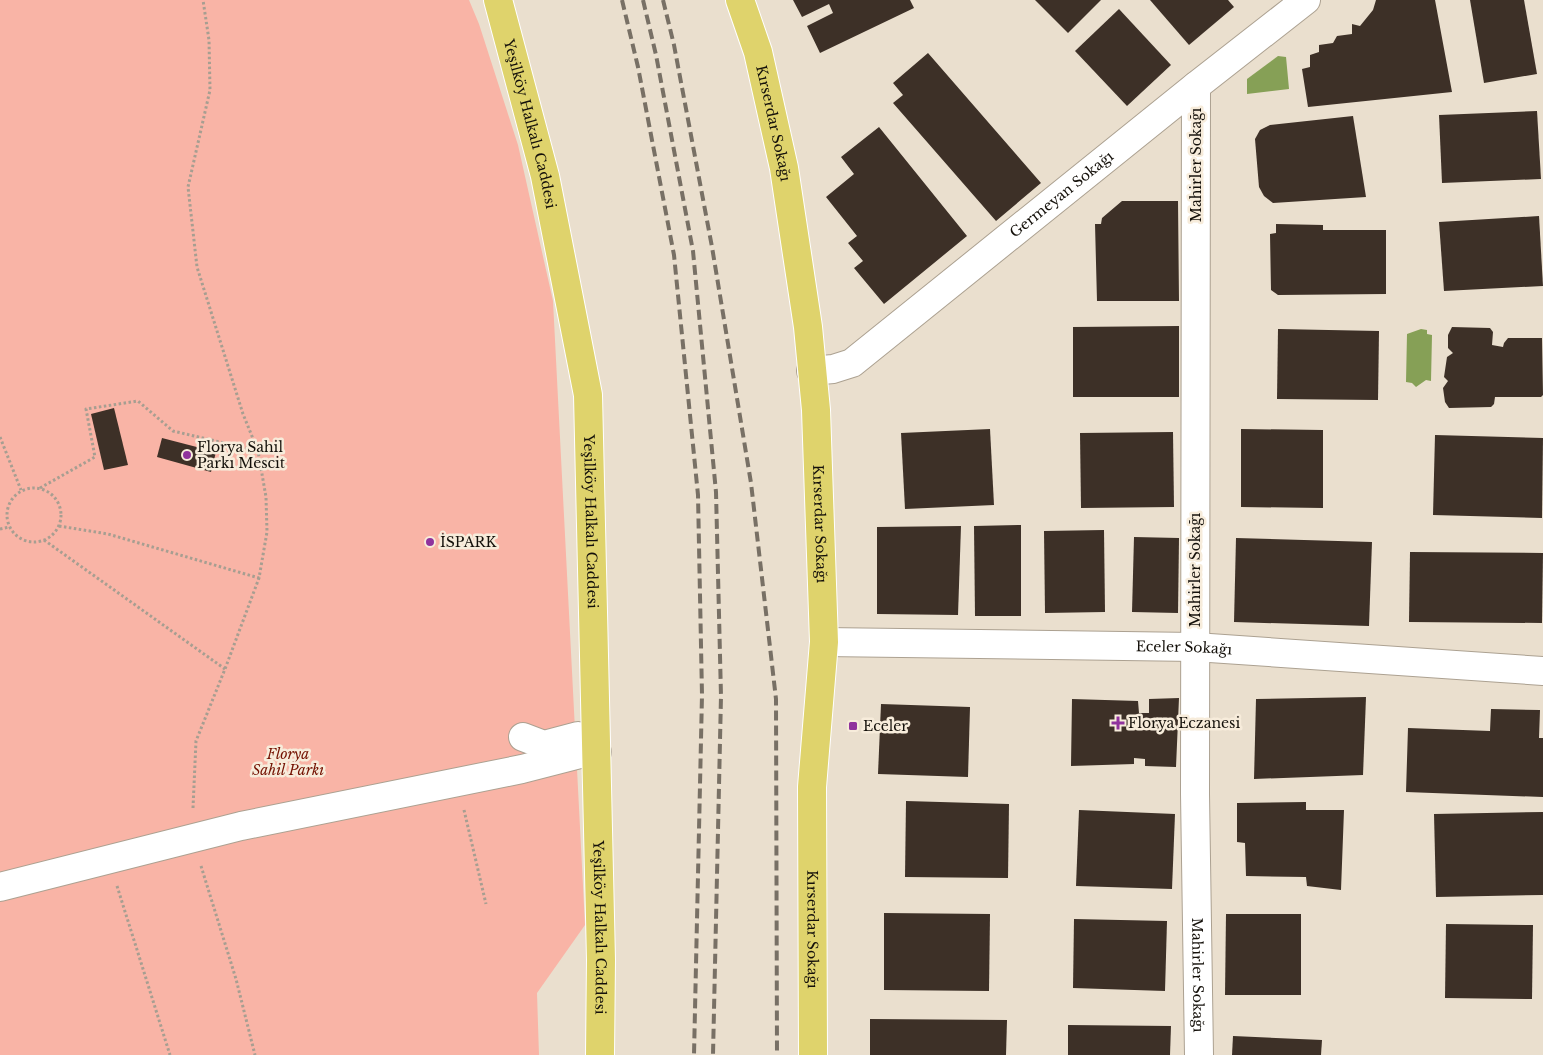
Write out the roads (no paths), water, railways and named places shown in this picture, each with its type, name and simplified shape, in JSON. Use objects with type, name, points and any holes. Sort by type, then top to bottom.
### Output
[{"type":"main road","name":"Yeşilköy Halkalı Caddesi","points":[[498,0],[545,176],[588,395],[601,960],[600,1055]]},
{"type":"main road","name":"Kırserdar Sokağı","points":[[740,0],[758,52],[784,168],[808,327],[816,410],[824,642],[812,787],[813,1055]]},
{"type":"street","name":"Germeyan Sokağı","points":[[811,370],[833,370],[852,362],[1306,0]]},
{"type":"street","name":"Mahirler Sokağı","points":[[1196,86],[1195,794],[1199,1055]]},
{"type":"street","name":"Eceler Sokağı","points":[[824,642],[1195,647],[1543,671]]},
{"type":"street","points":[[523,737],[544,745],[596,742]]},
{"type":"street","points":[[0,887],[250,824],[522,769],[588,752],[596,742]]},
{"type":"railway","points":[[622,0],[638,67],[674,255],[698,495],[702,695],[694,1055]]},
{"type":"railway","points":[[643,0],[656,55],[693,251],[716,492],[721,696],[713,1055]]},
{"type":"railway","points":[[663,0],[674,45],[712,247],[751,483],[776,699],[777,1055]]},
{"type":"place","name":"Florya Sahil Parkı Mescit","points":[[187,455]]},
{"type":"place","name":"İSPARK","points":[[430,542]]},
{"type":"place","name":"Florya Eczanesi","points":[[1118,723]]},
{"type":"place","name":"Eceler","points":[[853,726]]},
{"type":"park label","name":"Florya Sahil Parkı","points":[[288,762]]}]
